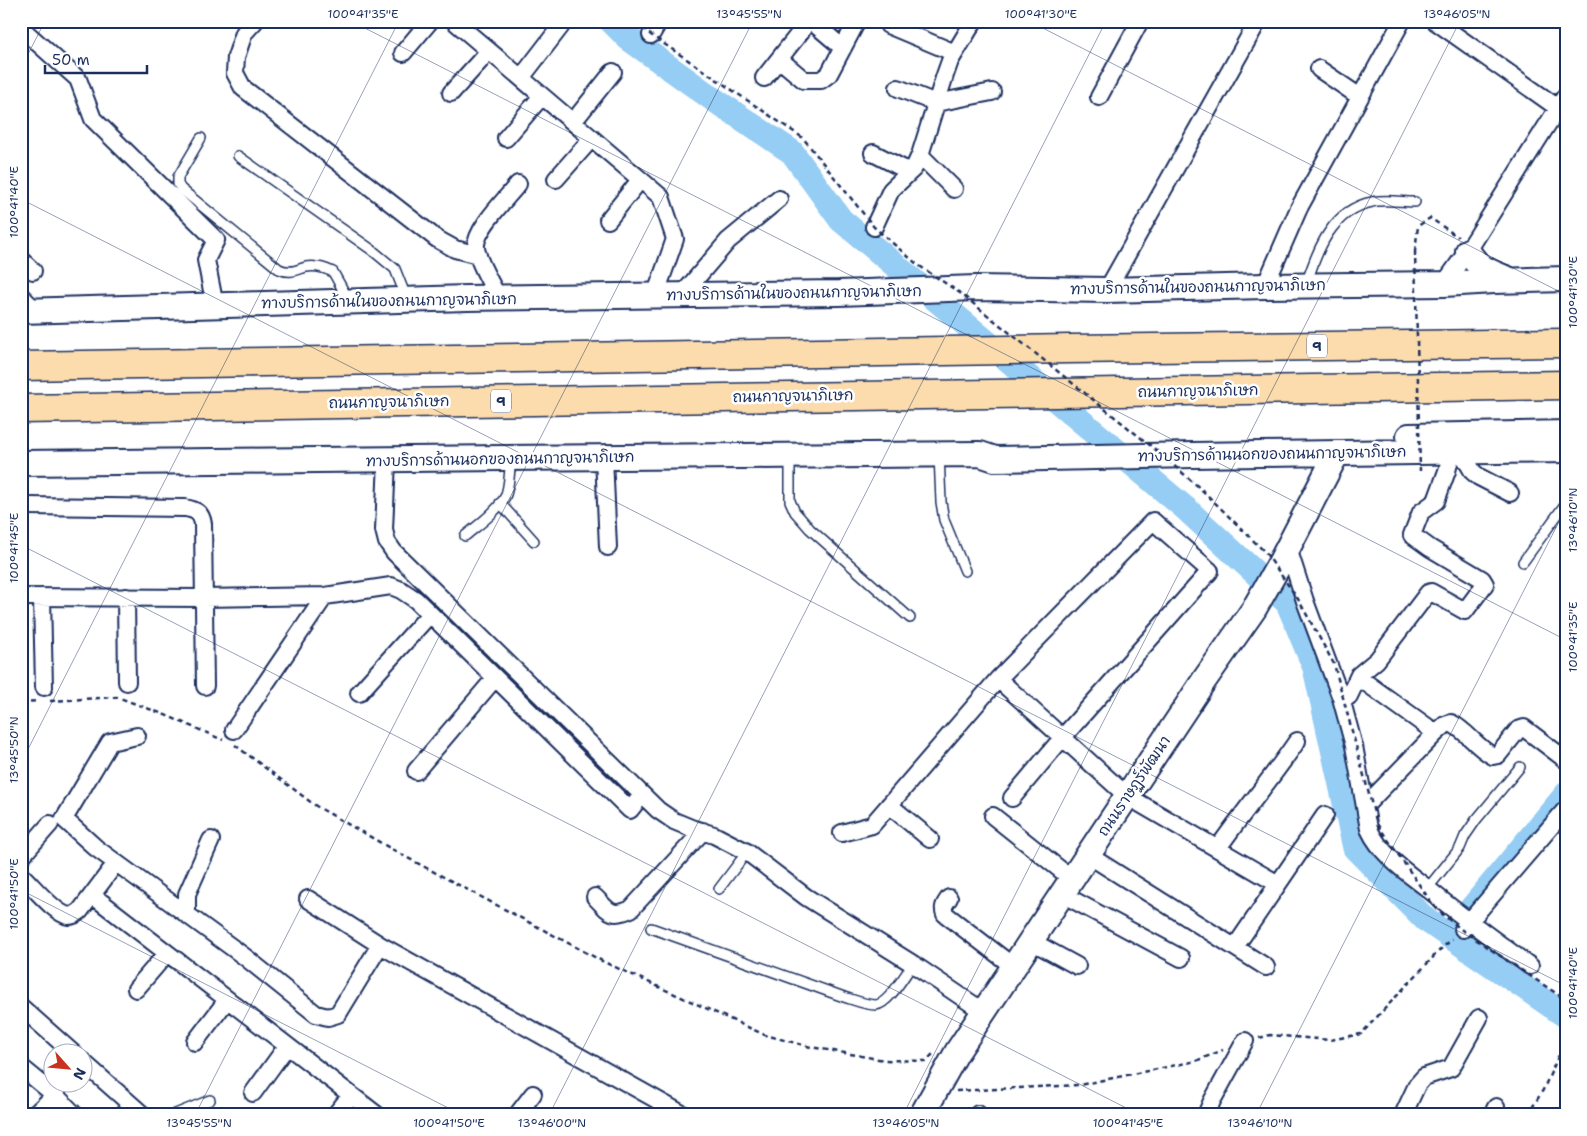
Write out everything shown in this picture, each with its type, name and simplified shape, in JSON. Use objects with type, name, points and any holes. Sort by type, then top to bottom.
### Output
[{"type":"highway","name":"9","points":[[21,366],[913,351],[1566,343]]},
{"type":"highway","name":"ถนนกาญจนาภิเษก","points":[[21,409],[1566,384]]},
{"type":"main road","points":[[1469,248],[1473,261],[1511,280]]},
{"type":"main road","name":"ทางบริการด้านในของถนนกาญจนาภิเษก","points":[[26,306],[215,306],[498,298],[839,293],[976,288],[1107,290],[1444,284],[1566,279]]},
{"type":"main road","points":[[1444,284],[1490,294],[1566,294]]},
{"type":"main road","points":[[1194,448],[1566,433]]},
{"type":"main road","name":"ทางบริการด้านนอกของถนนกาญจนาภิเษก","points":[[21,463],[790,454],[980,454],[994,446],[1044,451],[1194,448],[1337,453],[1566,450]]},
{"type":"main road","name":"ถนนราษฏร์พัฒนา","points":[[922,1115],[947,1052],[984,1012],[1254,609],[1284,557],[1337,453]]},
{"type":"street","points":[[255,21],[244,33],[236,57],[235,73],[243,88],[437,239],[455,249],[478,255]]},
{"type":"street","points":[[403,53],[430,21]]},
{"type":"street","points":[[454,21],[472,27],[489,51],[661,197],[675,239],[655,296]]},
{"type":"street","points":[[764,78],[802,30],[806,21]]},
{"type":"street","points":[[811,21],[843,48]]},
{"type":"street","points":[[779,59],[804,80],[821,80],[829,74],[857,21]]},
{"type":"street","points":[[874,227],[891,190],[914,168],[920,155],[945,75],[955,53],[974,21]]},
{"type":"street","points":[[1099,97],[1140,21]]},
{"type":"street","points":[[1107,290],[1258,21]]},
{"type":"street","points":[[1265,286],[1299,208],[1402,21]]},
{"type":"street","points":[[1435,21],[1562,102],[1444,284]]},
{"type":"street","points":[[521,78],[561,26]]},
{"type":"street","points":[[888,26],[955,53]]},
{"type":"street","points":[[21,28],[78,79],[93,119],[216,240],[206,260],[215,306]]},
{"type":"street","points":[[451,93],[489,51]]},
{"type":"street","points":[[1319,69],[1360,97]]},
{"type":"street","points":[[573,122],[613,72]]},
{"type":"street","points":[[898,88],[936,104],[992,92]]},
{"type":"street","points":[[506,138],[542,96]]},
{"type":"street","points":[[556,179],[592,138]]},
{"type":"street","points":[[873,153],[910,172]]},
{"type":"street","points":[[920,155],[954,190]]},
{"type":"street","points":[[608,220],[640,180]]},
{"type":"street","points":[[498,298],[478,255],[476,246],[478,236],[518,184]]},
{"type":"street","points":[[682,295],[728,241],[779,199]]},
{"type":"street","points":[[1342,699],[1349,696],[1358,677],[1377,660],[1428,592],[1465,611],[1485,584],[1482,579],[1412,535],[1421,512],[1436,501],[1457,451],[1478,477],[1510,493]]},
{"type":"street","points":[[604,457],[608,547]]},
{"type":"street","points":[[387,460],[384,530],[387,542],[394,552],[658,810],[674,821],[714,835],[747,852],[806,897],[913,964],[984,1012]]},
{"type":"street","points":[[27,506],[185,508],[196,510],[202,515],[205,686]]},
{"type":"street","points":[[842,833],[872,825],[998,678],[1153,521],[1210,571],[1012,798]]},
{"type":"street","points":[[1284,557],[1305,601],[1342,699],[1354,746],[1369,829],[1374,839],[1403,870],[1454,911],[1467,925],[1530,966]]},
{"type":"street","points":[[21,597],[204,598],[325,596],[391,586],[416,600],[630,810],[642,795]]},
{"type":"street","points":[[232,739],[325,596]]},
{"type":"street","points":[[42,597],[45,696]]},
{"type":"street","points":[[126,597],[127,682]]},
{"type":"street","points":[[358,693],[430,614]]},
{"type":"street","points":[[1358,677],[1436,733]]},
{"type":"street","points":[[416,771],[495,678]]},
{"type":"street","points":[[998,678],[1127,796],[1278,884]]},
{"type":"street","points":[[1365,806],[1445,724],[1450,723],[1457,726],[1486,753],[1493,756],[1498,755],[1518,730],[1524,728],[1566,760]]},
{"type":"street","points":[[137,736],[110,742],[64,819],[96,848],[244,957],[316,1014],[328,1017],[338,1014],[380,945]]},
{"type":"street","points":[[1218,848],[1276,772],[1297,741]]},
{"type":"street","points":[[889,805],[930,839]]},
{"type":"street","points":[[1467,925],[1566,809]]},
{"type":"street","points":[[1235,947],[1325,815]]},
{"type":"street","points":[[993,816],[1067,887],[1182,958]]},
{"type":"street","points":[[21,857],[50,824]]},
{"type":"street","points":[[595,897],[608,911],[615,914],[631,909],[703,831]]},
{"type":"street","points":[[187,915],[187,894],[211,840]]},
{"type":"street","points":[[1088,855],[1266,967]]},
{"type":"street","points":[[21,875],[57,910],[68,916],[74,916],[80,911],[110,871]]},
{"type":"street","points":[[92,895],[377,1115]]},
{"type":"street","points":[[949,898],[944,904],[945,914],[1014,967]]},
{"type":"street","points":[[308,899],[380,945],[684,1115]]},
{"type":"street","points":[[1031,941],[1077,966]]},
{"type":"street","points":[[136,989],[167,953]]},
{"type":"street","points":[[196,1042],[227,1000]]},
{"type":"street","points":[[21,1007],[63,1044]]},
{"type":"street","points":[[1403,1115],[1417,1085],[1424,1078],[1451,1068],[1479,1018]]},
{"type":"street","points":[[1206,1115],[1245,1041]]},
{"type":"street","points":[[253,1093],[288,1046]]},
{"type":"street","points":[[21,1067],[55,1095],[75,1115]]},
{"type":"street","points":[[92,1070],[143,1115]]},
{"type":"street","points":[[516,1115],[532,1094]]},
{"type":"street","points":[[34,1115],[55,1095]]},
{"type":"street","points":[[335,1115],[351,1095]]},
{"type":"lane","points":[[201,138],[178,178],[178,184],[181,189],[279,268],[288,272],[295,272],[307,267],[318,266],[334,272],[349,302]]},
{"type":"lane","points":[[238,156],[372,250],[395,269],[407,300]]},
{"type":"lane","points":[[1306,285],[1322,240],[1342,217],[1359,206],[1373,201],[1415,202]]},
{"type":"lane","points":[[790,454],[790,501],[795,512],[810,529],[910,618]]},
{"type":"lane","points":[[939,454],[941,502],[944,520],[966,571]]},
{"type":"lane","points":[[465,536],[504,499],[508,486],[510,458]]},
{"type":"lane","points":[[500,503],[534,541]]},
{"type":"lane","points":[[1523,562],[1566,503]]},
{"type":"lane","points":[[1427,889],[1460,848],[1465,836],[1476,820],[1520,767]]},
{"type":"lane","points":[[719,890],[747,852]]},
{"type":"lane","points":[[650,928],[868,1004],[877,1005],[886,1001],[913,964]]},
{"type":"lane","points":[[173,1115],[210,1100]]},
{"type":"path","points":[[636,21],[655,28],[803,138],[874,227],[918,265],[960,293],[1156,450],[1200,489],[1265,552],[1298,599],[1334,664],[1377,824],[1436,909],[1467,925],[1566,1000]]},
{"type":"path","points":[[1420,471],[1416,251],[1418,226],[1430,218],[1469,248]]},
{"type":"path","points":[[21,702],[45,696],[117,697],[232,739],[316,806],[404,856],[604,962],[765,1035],[811,1047],[884,1060],[926,1062],[947,1052]]},
{"type":"path","points":[[951,1092],[1079,1085],[1196,1062],[1245,1041],[1270,1035],[1330,1040],[1361,1034],[1438,952],[1467,925]]},
{"type":"path","points":[[1532,1108],[1543,1090],[1566,1039]]},
{"type":"waterway","points":[[611,21],[628,38],[713,99],[792,152],[841,220],[1185,508],[1288,603],[1315,668],[1355,848],[1426,920],[1566,1016]]},
{"type":"waterway","points":[[1444,933],[1566,786]]}]
